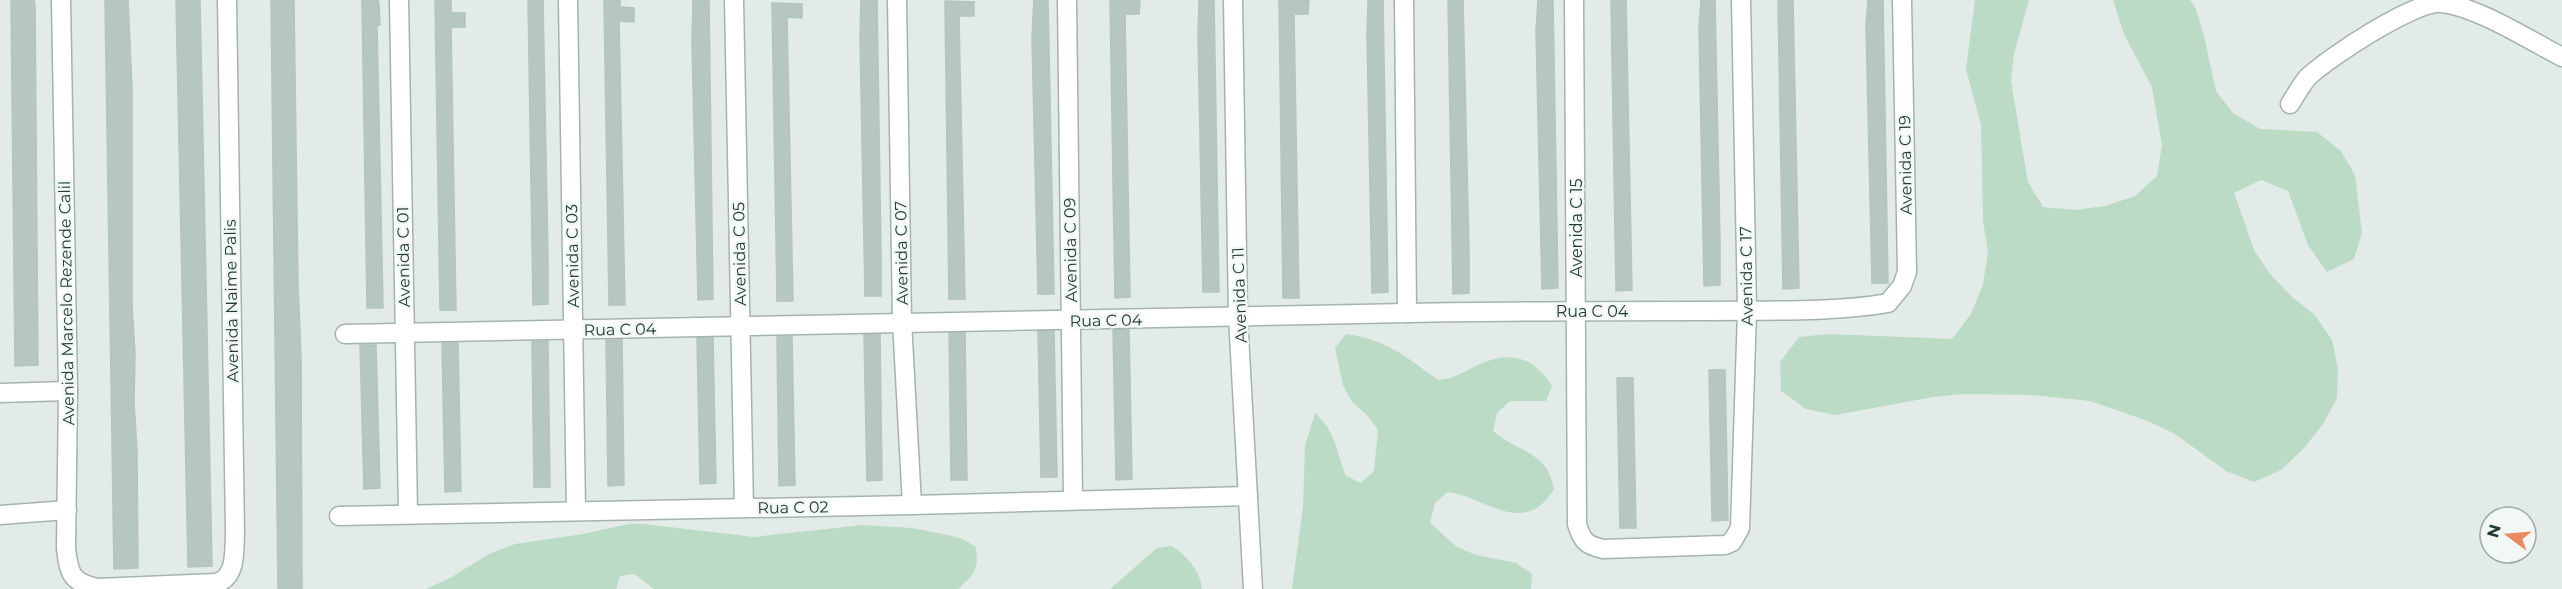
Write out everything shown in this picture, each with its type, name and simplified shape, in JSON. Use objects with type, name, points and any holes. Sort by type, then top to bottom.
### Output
[{"type":"street","name":"Avenida Marcelo Rezende Calil","points":[[61,0],[68,391],[66,548],[70,573],[81,584],[97,588]]},
{"type":"street","name":"Avenida Naime Palis","points":[[97,588],[216,583],[227,578],[233,558],[235,532],[227,0]]},
{"type":"street","name":"Avenida C 01","points":[[399,0],[408,514]]},
{"type":"street","name":"Avenida C 03","points":[[568,0],[576,511]]},
{"type":"street","name":"Avenida C 05","points":[[734,0],[744,508]]},
{"type":"street","name":"Avenida C 07","points":[[897,0],[902,321],[912,505]]},
{"type":"street","name":"Avenida C 09","points":[[1067,0],[1073,499]]},
{"type":"street","name":"Avenida C 11","points":[[1233,0],[1238,317],[1253,589]]},
{"type":"street","points":[[1404,0],[1407,313]]},
{"type":"street","name":"Avenida C 15","points":[[1574,0],[1577,525],[1581,538],[1589,546],[1603,549]]},
{"type":"street","name":"Avenida C 17","points":[[1603,549],[1725,545],[1732,542],[1740,528],[1747,310],[1741,0]]},
{"type":"street","name":"Avenida C 19","points":[[1868,307],[1888,303],[1902,286],[1907,272],[1902,0]]},
{"type":"street","points":[[2290,104],[2305,80],[2319,67],[2384,25],[2419,7],[2436,3],[2454,6],[2478,15],[2562,57]]},
{"type":"street","name":"Rua C 04","points":[[345,334],[740,327],[902,321],[1071,321],[1407,313],[1868,307]]},
{"type":"street","points":[[0,393],[68,391]]},
{"type":"street","name":"Rua C 02","points":[[339,516],[1248,496]]},
{"type":"street","points":[[0,515],[67,510]]},
{"type":"green space","points":[[1975,0],[2029,0],[2014,54],[2011,81],[2028,182],[2043,207],[2074,210],[2105,206],[2135,196],[2157,176],[2162,145],[2152,87],[2124,34],[2113,0],[2190,0],[2196,9],[2204,36],[2216,91],[2233,113],[2260,129],[2317,132],[2341,151],[2355,175],[2362,233],[2354,259],[2327,272],[2308,245],[2288,191],[2261,180],[2234,193],[2254,250],[2270,274],[2292,297],[2315,315],[2332,340],[2338,369],[2337,398],[2323,424],[2305,447],[2281,470],[2254,482],[2226,471],[2175,434],[2148,421],[2090,401],[2031,395],[1962,394],[1835,415],[1806,409],[1781,391],[1780,362],[1799,337],[1828,334],[1952,339],[1971,314],[1983,284],[1988,252],[1983,221],[1981,125],[1966,69]]},
{"type":"green space","points":[[1346,334],[1360,336],[1395,350],[1438,380],[1457,375],[1485,362],[1506,357],[1532,364],[1546,377],[1552,386],[1546,401],[1510,401],[1497,413],[1493,431],[1531,454],[1545,467],[1554,489],[1543,503],[1531,511],[1518,513],[1491,507],[1448,492],[1435,503],[1430,523],[1457,547],[1476,555],[1516,563],[1532,574],[1531,589],[1292,589],[1303,506],[1305,446],[1315,413],[1327,427],[1335,442],[1346,476],[1361,483],[1374,471],[1378,430],[1367,415],[1352,402],[1343,385],[1335,348]]},
{"type":"green space","points":[[629,524],[754,537],[862,525],[912,528],[962,539],[975,546],[977,560],[972,575],[958,589],[654,589],[634,574],[620,576],[616,589],[426,589],[450,578],[489,554],[515,544],[583,534]]},
{"type":"green space","points":[[1171,546],[1192,564],[1199,576],[1202,589],[1110,589],[1157,548]]},
{"type":"building","points":[[11,0],[34,0],[35,5],[38,365],[15,366]]},
{"type":"building","points":[[105,0],[128,0],[132,88],[132,305],[135,354],[138,568],[114,569]]},
{"type":"building","points":[[176,0],[200,0],[212,566],[188,567]]},
{"type":"building","points":[[271,0],[294,0],[301,356],[302,589],[278,589]]},
{"type":"building","points":[[362,0],[378,0],[379,5],[380,25],[377,25],[383,308],[367,308]]},
{"type":"building","points":[[435,0],[451,0],[451,13],[465,13],[465,27],[451,27],[456,310],[440,310]]},
{"type":"building","points":[[528,0],[543,0],[548,260],[548,304],[533,305]]},
{"type":"building","points":[[604,0],[620,0],[620,7],[634,8],[634,22],[619,21],[625,305],[609,305]]},
{"type":"building","points":[[693,0],[709,0],[713,299],[698,300],[692,42]]},
{"type":"building","points":[[861,0],[877,0],[881,296],[865,296]]},
{"type":"building","points":[[1034,0],[1048,0],[1054,294],[1038,294],[1032,36]]},
{"type":"building","points":[[1110,0],[1140,0],[1139,14],[1125,14],[1130,297],[1115,298]]},
{"type":"building","points":[[1199,0],[1214,0],[1219,292],[1203,292]]},
{"type":"building","points":[[1279,0],[1309,0],[1308,14],[1294,14],[1299,298],[1283,298]]},
{"type":"building","points":[[1368,0],[1383,0],[1388,292],[1372,293],[1367,35]]},
{"type":"building","points":[[1448,0],[1463,0],[1469,250],[1469,293],[1453,294]]},
{"type":"building","points":[[1538,0],[1553,0],[1558,288],[1542,289],[1536,31]]},
{"type":"building","points":[[1611,0],[1626,0],[1632,290],[1616,291]]},
{"type":"building","points":[[1701,0],[1715,0],[1720,241],[1720,285],[1704,286],[1699,28]]},
{"type":"building","points":[[1778,0],[1793,0],[1799,288],[1783,289]]},
{"type":"building","points":[[1868,0],[1883,0],[1888,283],[1872,283],[1866,25]]},
{"type":"building","points":[[945,1],[974,2],[974,16],[959,16],[965,299],[949,299]]},
{"type":"building","points":[[772,3],[802,4],[802,18],[787,17],[793,301],[777,301]]},
{"type":"building","points":[[1113,329],[1129,329],[1132,479],[1116,480]]},
{"type":"building","points":[[1038,331],[1054,331],[1057,477],[1041,477]]},
{"type":"building","points":[[965,332],[967,480],[951,480],[949,333]]},
{"type":"building","points":[[880,334],[882,480],[867,481],[864,335]]},
{"type":"building","points":[[792,336],[795,485],[779,486],[777,337]]},
{"type":"building","points":[[697,338],[713,338],[716,483],[700,484]]},
{"type":"building","points":[[606,340],[622,340],[624,485],[608,486]]},
{"type":"building","points":[[548,341],[550,487],[534,487],[532,342]]},
{"type":"building","points":[[442,343],[458,343],[461,491],[445,492]]},
{"type":"building","points":[[360,345],[376,345],[380,488],[364,489]]},
{"type":"building","points":[[1709,370],[1725,370],[1728,520],[1712,521]]},
{"type":"building","points":[[1617,378],[1633,378],[1636,528],[1620,528]]}]
